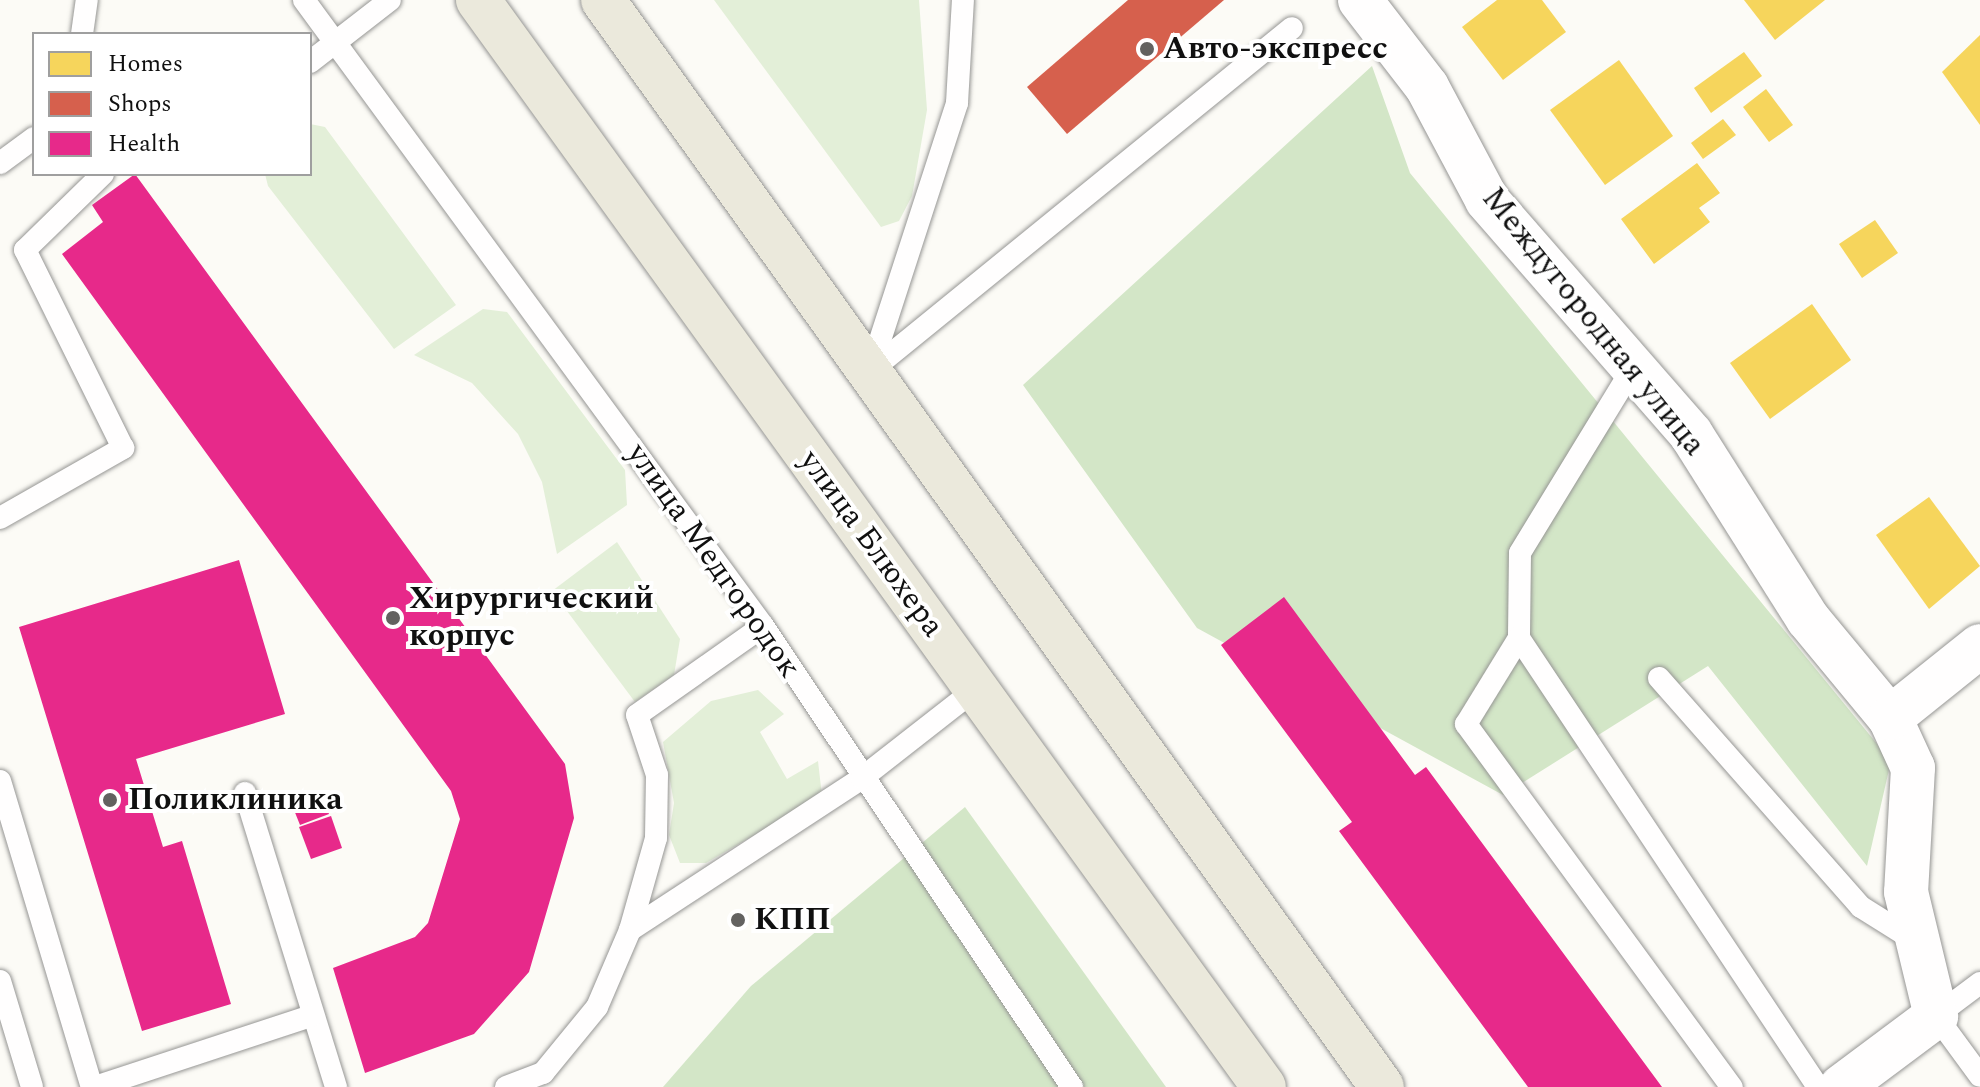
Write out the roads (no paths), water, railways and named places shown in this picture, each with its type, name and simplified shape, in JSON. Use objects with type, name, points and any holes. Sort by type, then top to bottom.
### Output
[{"type":"main road","name":"улица Блюхера","points":[[478,0],[1264,1087]]},
{"type":"main road","points":[[603,0],[1382,1087]]},
{"type":"street","name":"Междугородная улица","points":[[1360,0],[1427,87],[1487,200],[1631,371],[1691,434],[1808,619],[1890,718],[1913,768],[1906,892],[1912,939],[1936,1016]]},
{"type":"street","points":[[1890,718],[1980,646]]},
{"type":"street","points":[[1841,1087],[1936,1016]]},
{"type":"lane","points":[[82,32],[87,0]]},
{"type":"lane","name":"улица Медгородок","points":[[304,0],[763,626],[1072,1087]]},
{"type":"lane","points":[[312,61],[338,46],[390,0]]},
{"type":"lane","points":[[869,372],[957,103],[963,0]]},
{"type":"lane","points":[[869,372],[1292,28]]},
{"type":"lane","points":[[0,163],[32,139]]},
{"type":"lane","points":[[0,518],[123,448],[25,250],[101,176]]},
{"type":"lane","points":[[1631,371],[1520,553],[1519,638],[1466,724],[1732,1087]]},
{"type":"lane","points":[[506,1087],[543,1073],[597,1007],[630,930],[656,838],[657,775],[637,715],[763,626]]},
{"type":"lane","points":[[1519,638],[1818,1087]]},
{"type":"lane","points":[[1659,678],[1861,907],[1912,939]]},
{"type":"lane","points":[[630,930],[862,778],[976,689]]},
{"type":"lane","points":[[0,781],[93,1087],[311,1016]]},
{"type":"lane","points":[[245,793],[311,1016],[336,1087]]},
{"type":"lane","points":[[0,981],[32,1087]]},
{"type":"lane","points":[[1980,983],[1936,1016],[1980,1076]]},
{"type":"place","name":"Авто-экспресс","points":[[1147,49]]},
{"type":"place","name":"Хирургический корпус","points":[[393,618]]},
{"type":"place","name":"Поликлиника","points":[[110,800]]},
{"type":"place","name":"КПП","points":[[738,920]]}]
